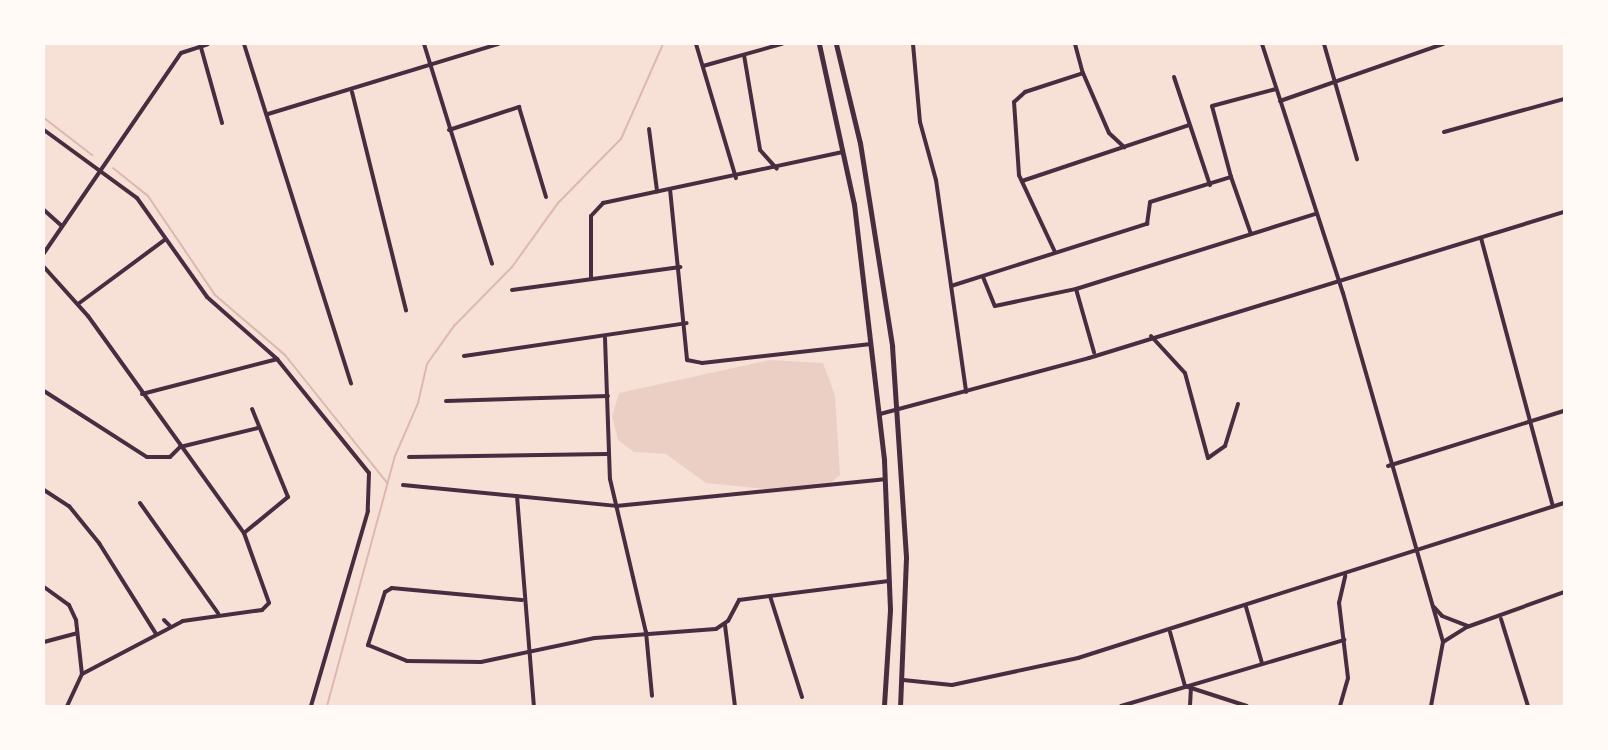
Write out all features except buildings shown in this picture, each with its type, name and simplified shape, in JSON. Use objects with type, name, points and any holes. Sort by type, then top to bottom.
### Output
[{"type":"main road","points":[[819,44],[844,152],[873,344],[880,414],[889,581],[884,706]]},
{"type":"main road","points":[[836,44],[876,234],[897,412],[906,558],[903,680],[900,706]]},
{"type":"street","points":[[200,44],[222,123]]},
{"type":"street","points":[[44,253],[180,53],[200,44],[207,44]]},
{"type":"street","points":[[244,44],[268,114],[351,384]]},
{"type":"street","points":[[424,44],[492,264]]},
{"type":"street","points":[[268,114],[352,91],[430,64],[499,44]]},
{"type":"street","points":[[696,44],[736,178]]},
{"type":"street","points":[[703,66],[782,44]]},
{"type":"street","points":[[913,44],[920,122],[936,180],[966,392]]},
{"type":"street","points":[[1076,44],[1083,73],[1108,133],[1124,147]]},
{"type":"street","points":[[1262,44],[1338,280],[1388,466],[1443,642],[1431,706]]},
{"type":"street","points":[[1324,44],[1357,159]]},
{"type":"street","points":[[1280,101],[1443,44]]},
{"type":"street","points":[[744,55],[760,150],[778,169]]},
{"type":"street","points":[[1055,252],[1021,181],[1014,102],[1025,92],[1083,73]]},
{"type":"street","points":[[1174,77],[1210,185]]},
{"type":"street","points":[[1251,234],[1231,177],[1212,106],[1276,89]]},
{"type":"street","points":[[352,91],[350,100],[406,310]]},
{"type":"street","points":[[1444,132],[1564,99]]},
{"type":"street","points":[[449,130],[519,107],[546,197]]},
{"type":"street","points":[[1021,181],[1189,125]]},
{"type":"street","points":[[649,129],[657,191]]},
{"type":"street","points":[[44,130],[98,172],[137,198],[207,297],[277,359],[373,482],[311,706]]},
{"type":"street","points":[[591,279],[596,208],[657,191],[736,178],[844,152]]},
{"type":"street","points":[[951,286],[1147,224],[1150,202],[1231,177]]},
{"type":"street","points":[[670,189],[687,322],[687,360],[702,363],[856,342],[873,344]]},
{"type":"street","points":[[44,210],[62,226]]},
{"type":"street","points":[[880,414],[897,412],[966,392],[1563,212],[1564,221]]},
{"type":"street","points":[[983,277],[994,306],[1076,289],[1316,214]]},
{"type":"street","points":[[1481,238],[1554,506]]},
{"type":"street","points":[[78,304],[166,239]]},
{"type":"street","points":[[44,267],[78,304],[244,533],[269,606],[218,613],[170,626],[82,674]]},
{"type":"street","points":[[512,290],[681,267]]},
{"type":"street","points":[[1076,289],[1094,352]]},
{"type":"street","points":[[464,356],[605,338],[687,322]]},
{"type":"street","points":[[1150,335],[1185,373],[1208,458],[1225,446],[1238,404]]},
{"type":"street","points":[[605,338],[608,396],[607,454],[616,506],[646,632],[652,696]]},
{"type":"street","points":[[142,394],[277,359]]},
{"type":"street","points":[[44,391],[137,455],[170,457],[180,447],[258,428]]},
{"type":"street","points":[[446,401],[608,396]]},
{"type":"street","points":[[244,533],[288,498],[252,410]]},
{"type":"street","points":[[1388,466],[1564,411]]},
{"type":"street","points":[[409,457],[607,454]]},
{"type":"street","points":[[403,485],[616,506],[885,479]]},
{"type":"street","points":[[44,490],[69,506],[99,543],[156,634]]},
{"type":"street","points":[[517,496],[522,600],[534,706]]},
{"type":"street","points":[[140,503],[218,613]]},
{"type":"street","points":[[903,680],[935,686],[969,682],[1170,632],[1564,503]]},
{"type":"street","points":[[1340,706],[1348,678],[1339,603],[1345,576]]},
{"type":"street","points":[[735,706],[725,625],[735,602],[889,581]]},
{"type":"street","points":[[44,587],[69,605],[77,633],[82,674],[67,706]]},
{"type":"street","points":[[522,600],[392,588],[385,592],[368,645],[407,660],[481,662],[646,632],[725,625]]},
{"type":"street","points":[[1443,642],[1470,626],[1501,619],[1529,602],[1564,592]]},
{"type":"street","points":[[770,596],[802,697]]},
{"type":"street","points":[[1431,604],[1442,616],[1470,626]]},
{"type":"street","points":[[1246,607],[1262,663]]},
{"type":"street","points":[[1501,619],[1528,706]]},
{"type":"street","points":[[164,620],[170,626]]},
{"type":"street","points":[[1170,632],[1185,686]]},
{"type":"street","points":[[44,642],[77,633]]},
{"type":"street","points":[[1121,706],[1344,640]]},
{"type":"street","points":[[1185,686],[1247,706]]},
{"type":"street","points":[[1190,706],[1191,688]]},
{"type":"shaded area","points":[[770,360],[823,363],[835,395],[840,475],[828,485],[795,492],[706,483],[666,454],[634,452],[618,440],[612,416],[619,393]]},
{"type":"waterway","points":[[327,706],[395,456],[418,403],[427,364],[454,326],[512,267],[558,203],[621,139],[663,44]]},
{"type":"waterway","points":[[44,118],[92,155]]},
{"type":"waterway","points":[[113,168],[148,196],[215,295],[285,355],[387,483]]}]
